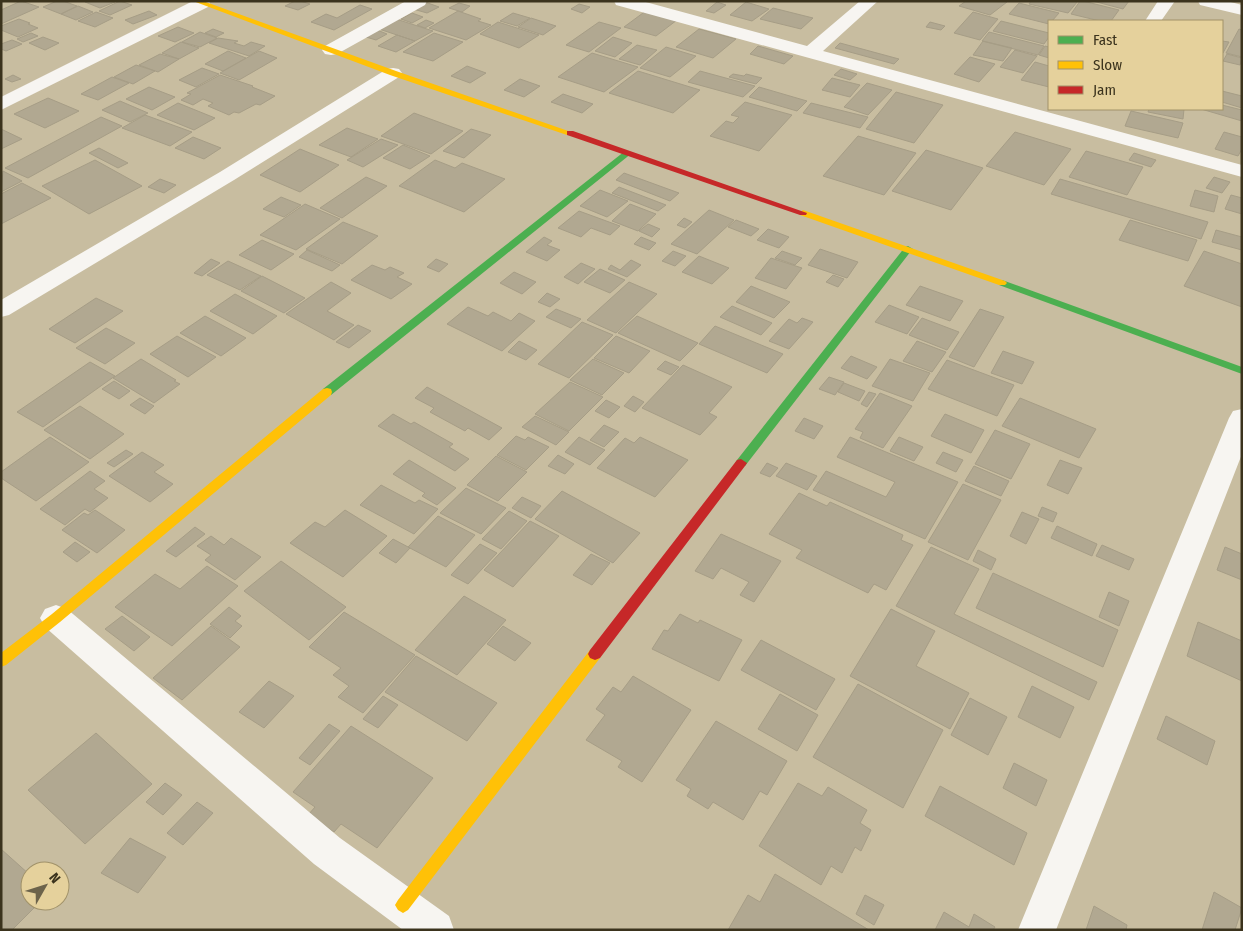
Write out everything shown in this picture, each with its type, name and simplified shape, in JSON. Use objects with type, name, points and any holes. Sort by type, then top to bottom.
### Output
[{"type":"street","points":[[331,50],[419,1]]},
{"type":"street","points":[[622,1],[1242,171]]},
{"type":"street","points":[[810,53],[870,1]]},
{"type":"street","points":[[1154,20],[1167,1]]},
{"type":"street","points":[[1206,1],[1242,10]]},
{"type":"street","points":[[1,104],[199,2],[393,73],[908,250],[1242,371]]},
{"type":"street","points":[[1,310],[227,176],[393,73]]},
{"type":"street","points":[[1082,128],[1093,110]]},
{"type":"street","points":[[1,661],[56,618],[286,425],[628,153]]},
{"type":"street","points":[[403,905],[814,366],[908,250]]},
{"type":"street","points":[[1037,930],[1242,418]]},
{"type":"street","points":[[56,618],[327,851],[435,930]]},
{"type":"building","points":[[21,1],[39,7],[1,24],[1,10]]},
{"type":"building","points":[[57,1],[77,6],[61,14],[43,7]]},
{"type":"building","points":[[120,1],[132,5],[110,15],[99,11]]},
{"type":"building","points":[[295,1],[310,4],[298,10],[285,6]]},
{"type":"building","points":[[966,1],[1007,2],[990,15],[959,6]]},
{"type":"building","points":[[1031,1],[1078,1],[1068,13],[1029,4]]},
{"type":"building","points":[[1080,1],[1119,10],[1112,20],[1096,20],[1071,14]]},
{"type":"building","points":[[1093,1],[1129,1],[1123,9]]},
{"type":"building","points":[[85,2],[115,2],[100,8]]},
{"type":"building","points":[[425,2],[439,7],[427,13],[413,9]]},
{"type":"building","points":[[717,2],[726,5],[714,13],[706,11]]},
{"type":"building","points":[[746,2],[769,9],[752,21],[730,15]]},
{"type":"building","points":[[459,3],[470,6],[462,12],[449,8]]},
{"type":"building","points":[[1019,3],[1059,13],[1053,20],[1048,20],[1048,24],[1009,14]]},
{"type":"building","points":[[579,4],[590,7],[582,13],[571,9]]},
{"type":"building","points":[[360,5],[372,9],[334,30],[311,22],[326,14],[337,18]]},
{"type":"building","points":[[78,6],[93,12],[76,20],[61,14]]},
{"type":"building","points":[[773,8],[813,18],[801,29],[760,19]]},
{"type":"building","points":[[647,10],[677,20],[656,36],[624,27]]},
{"type":"building","points":[[149,11],[157,15],[133,24],[125,20]]},
{"type":"building","points":[[458,11],[481,19],[478,21],[491,25],[466,40],[429,28]]},
{"type":"building","points":[[96,12],[113,18],[95,27],[78,21]]},
{"type":"building","points":[[973,12],[998,19],[980,40],[954,33]]},
{"type":"building","points":[[412,13],[423,17],[412,23],[401,19]]},
{"type":"building","points":[[513,13],[530,18],[517,26],[500,21]]},
{"type":"building","points":[[531,18],[556,26],[543,35],[518,27]]},
{"type":"building","points":[[19,19],[38,28],[18,37],[1,30],[1,26]]},
{"type":"building","points":[[396,19],[433,31],[415,41],[379,29]]},
{"type":"building","points":[[426,20],[434,23],[425,28],[417,25]]},
{"type":"building","points":[[1001,21],[1048,33],[1048,38],[1044,44],[993,31]]},
{"type":"building","points":[[498,22],[539,35],[519,48],[480,34]]},
{"type":"building","points":[[599,22],[621,28],[589,52],[566,45]]},
{"type":"building","points":[[930,22],[945,26],[941,30],[926,27]]},
{"type":"building","points":[[178,27],[194,33],[175,42],[158,36]]},
{"type":"building","points":[[213,29],[224,33],[216,37],[205,33]]},
{"type":"building","points":[[699,29],[736,39],[713,58],[676,47]]},
{"type":"building","points":[[1239,29],[1242,30],[1242,57],[1226,53]]},
{"type":"building","points":[[377,30],[387,34],[376,40],[366,37]]},
{"type":"building","points":[[200,32],[217,38],[200,47],[182,42]]},
{"type":"building","points":[[989,32],[1044,46],[1038,55],[982,41]]},
{"type":"building","points":[[31,33],[38,36],[23,42],[17,39]]},
{"type":"building","points":[[434,33],[463,42],[433,61],[403,52]]},
{"type":"building","points":[[397,35],[415,41],[396,52],[378,46]]},
{"type":"building","points":[[43,37],[59,43],[45,50],[29,43]]},
{"type":"building","points":[[613,37],[632,43],[615,57],[595,51]]},
{"type":"building","points":[[218,38],[238,41],[234,43],[244,46],[251,42],[265,46],[249,56],[209,43]]},
{"type":"building","points":[[12,40],[22,44],[6,51],[1,49],[1,44]]},
{"type":"building","points":[[983,41],[1012,48],[1003,61],[973,55]]},
{"type":"building","points":[[1223,41],[1229,42],[1223,53]]},
{"type":"building","points":[[181,42],[199,48],[179,59],[162,53]]},
{"type":"building","points":[[840,43],[899,59],[894,64],[835,48]]},
{"type":"building","points":[[637,45],[657,50],[640,65],[619,59]]},
{"type":"building","points":[[758,46],[793,56],[784,64],[750,54]]},
{"type":"building","points":[[1045,46],[1048,47],[1048,58],[1039,55]]},
{"type":"building","points":[[666,47],[696,56],[670,77],[640,68]]},
{"type":"building","points":[[1015,50],[1037,56],[1023,73],[1000,67]]},
{"type":"building","points":[[228,51],[246,58],[223,71],[205,64]]},
{"type":"building","points":[[259,51],[277,58],[239,80],[220,73]]},
{"type":"building","points":[[592,53],[638,67],[604,92],[558,77]]},
{"type":"building","points":[[160,54],[179,59],[158,72],[139,65]]},
{"type":"building","points":[[1227,54],[1242,58],[1240,65],[1223,61]]},
{"type":"building","points":[[970,57],[995,64],[979,82],[954,74]]},
{"type":"building","points":[[1035,62],[1048,66],[1048,87],[1021,80]]},
{"type":"building","points":[[136,65],[155,71],[133,84],[114,77]]},
{"type":"building","points":[[467,66],[486,73],[470,83],[451,76]]},
{"type":"building","points":[[202,68],[219,74],[196,87],[179,80]]},
{"type":"building","points":[[841,69],[857,74],[850,80],[834,75]]},
{"type":"building","points":[[638,71],[700,90],[673,113],[609,93]]},
{"type":"building","points":[[700,71],[755,86],[743,97],[688,82]]},
{"type":"building","points":[[733,74],[744,76],[746,74],[762,78],[756,84],[729,77]]},
{"type":"building","points":[[13,75],[21,79],[12,82],[5,79]]},
{"type":"building","points":[[220,75],[275,96],[260,105],[256,104],[239,113],[234,112],[229,115],[208,106],[213,103],[203,99],[193,105],[181,100],[191,94],[187,93]]},
{"type":"building","points":[[112,77],[129,83],[98,100],[81,94]]},
{"type":"building","points":[[832,78],[860,85],[850,97],[822,90]]},
{"type":"building","points":[[520,79],[540,86],[524,97],[504,90]]},
{"type":"building","points":[[867,83],[892,90],[868,115],[844,107]]},
{"type":"building","points":[[149,87],[175,97],[152,110],[126,99]]},
{"type":"building","points":[[759,87],[807,101],[797,111],[749,97]]},
{"type":"building","points":[[1223,91],[1242,96],[1242,108],[1223,102]]},
{"type":"building","points":[[896,92],[943,105],[914,143],[866,129]]},
{"type":"building","points":[[563,94],[593,104],[582,113],[551,102]]},
{"type":"building","points":[[48,98],[79,111],[45,128],[14,114]]},
{"type":"building","points":[[120,101],[148,113],[130,122],[102,110]]},
{"type":"building","points":[[745,102],[792,115],[759,151],[710,136],[726,121],[733,123],[739,117],[731,115]]},
{"type":"building","points":[[178,103],[215,118],[194,130],[157,115]]},
{"type":"building","points":[[811,103],[868,117],[860,128],[803,113]]},
{"type":"building","points":[[1223,105],[1242,110],[1242,121],[1204,110],[1223,110]]},
{"type":"building","points":[[1149,110],[1184,110],[1183,119],[1148,112]]},
{"type":"building","points":[[1131,111],[1183,123],[1178,138],[1125,126]]},
{"type":"building","points":[[414,113],[463,131],[431,154],[381,136]]},
{"type":"building","points":[[145,115],[192,132],[170,146],[122,128]]},
{"type":"building","points":[[101,117],[122,126],[28,178],[5,168]]},
{"type":"building","points":[[347,128],[378,139],[351,157],[319,145]]},
{"type":"building","points":[[1,129],[22,139],[1,149]]},
{"type":"building","points":[[471,129],[491,135],[464,158],[443,151]]},
{"type":"building","points":[[1015,132],[1071,149],[1044,185],[986,166]]},
{"type":"building","points":[[1224,132],[1242,137],[1242,149],[1238,156],[1215,149]]},
{"type":"building","points":[[858,136],[916,153],[884,195],[823,176]]},
{"type":"building","points":[[193,137],[221,148],[204,159],[175,148]]},
{"type":"building","points":[[381,139],[398,145],[363,167],[347,160]]},
{"type":"building","points":[[403,145],[430,156],[410,169],[383,158]]},
{"type":"building","points":[[99,148],[128,163],[118,168],[89,153]]},
{"type":"building","points":[[300,149],[339,165],[300,192],[260,175]]},
{"type":"building","points":[[926,150],[983,168],[951,210],[892,191]]},
{"type":"building","points":[[1086,151],[1143,167],[1127,195],[1069,177]]},
{"type":"building","points":[[1134,153],[1156,160],[1151,167],[1129,160]]},
{"type":"building","points":[[95,160],[142,186],[89,214],[42,186]]},
{"type":"building","points":[[435,160],[455,168],[462,163],[505,179],[464,212],[399,186]]},
{"type":"building","points":[[3,171],[22,181],[1,192]]},
{"type":"building","points":[[624,173],[679,193],[670,201],[616,180]]},
{"type":"building","points":[[366,177],[387,186],[342,218],[320,208]]},
{"type":"building","points":[[1214,177],[1230,182],[1222,193],[1206,188]]},
{"type":"building","points":[[160,179],[176,185],[164,193],[148,187]]},
{"type":"building","points":[[1060,179],[1208,222],[1201,239],[1051,194]]},
{"type":"building","points":[[22,183],[51,198],[1,224],[1,194]]},
{"type":"building","points":[[619,187],[666,205],[658,211],[612,193]]},
{"type":"building","points":[[600,190],[628,201],[607,217],[580,206]]},
{"type":"building","points":[[1195,190],[1218,196],[1214,212],[1190,206]]},
{"type":"building","points":[[1231,195],[1242,198],[1242,214],[1225,209]]},
{"type":"building","points":[[281,197],[301,205],[284,217],[263,209]]},
{"type":"building","points":[[305,204],[340,219],[296,250],[260,235]]},
{"type":"building","points":[[630,204],[656,214],[638,231],[612,221]]},
{"type":"building","points":[[709,210],[734,220],[697,254],[671,244]]},
{"type":"building","points":[[579,211],[620,226],[610,235],[591,228],[581,237],[558,228]]},
{"type":"building","points":[[684,218],[692,222],[685,228],[677,225]]},
{"type":"building","points":[[736,220],[759,229],[751,236],[728,227]]},
{"type":"building","points":[[1130,220],[1197,240],[1188,261],[1119,240]]},
{"type":"building","points":[[343,222],[378,236],[342,264],[306,249]]},
{"type":"building","points":[[648,224],[660,229],[652,237],[639,231]]},
{"type":"building","points":[[768,229],[789,237],[779,248],[757,240]]},
{"type":"building","points":[[1216,230],[1242,237],[1242,250],[1212,242]]},
{"type":"building","points":[[544,237],[552,241],[547,245],[560,250],[547,261],[526,252]]},
{"type":"building","points":[[641,237],[656,243],[649,250],[634,244]]},
{"type":"building","points":[[262,240],[294,254],[271,270],[239,255]]},
{"type":"building","points":[[820,249],[858,262],[847,278],[808,265]]},
{"type":"building","points":[[307,250],[340,265],[332,271],[299,257]]},
{"type":"building","points":[[673,251],[686,256],[675,266],[662,261]]},
{"type":"building","points":[[782,251],[802,258],[795,265],[775,258]]},
{"type":"building","points":[[1204,251],[1242,264],[1242,307],[1184,286]]},
{"type":"building","points":[[699,256],[729,268],[712,284],[682,272]]},
{"type":"building","points":[[771,258],[802,268],[786,289],[755,278]]},
{"type":"building","points":[[211,259],[220,263],[202,276],[194,273]]},
{"type":"building","points":[[436,259],[448,264],[439,272],[427,267]]},
{"type":"building","points":[[631,260],[641,265],[627,277],[608,269],[611,265],[620,270]]},
{"type":"building","points":[[228,261],[261,276],[240,290],[207,275]]},
{"type":"building","points":[[581,263],[595,269],[578,284],[564,277]]},
{"type":"building","points":[[372,265],[385,270],[390,267],[404,273],[397,277],[412,284],[391,299],[351,280]]},
{"type":"building","points":[[600,269],[625,280],[610,293],[584,282]]},
{"type":"building","points":[[514,272],[536,282],[522,294],[500,283]]},
{"type":"building","points":[[833,275],[844,279],[838,287],[826,282]]},
{"type":"building","points":[[262,276],[305,298],[284,313],[241,291]]},
{"type":"building","points":[[331,282],[351,293],[327,311],[354,325],[334,340],[286,314]]},
{"type":"building","points":[[629,282],[657,294],[616,333],[587,320]]},
{"type":"building","points":[[751,286],[790,302],[774,318],[736,302]]},
{"type":"building","points":[[920,286],[963,301],[950,321],[906,305]]},
{"type":"building","points":[[547,293],[560,299],[550,307],[538,302]]},
{"type":"building","points":[[235,294],[277,316],[253,334],[210,311]]},
{"type":"building","points":[[96,298],[123,311],[75,343],[49,329]]},
{"type":"building","points":[[889,305],[919,317],[907,334],[875,322]]},
{"type":"building","points":[[732,306],[772,323],[761,335],[720,317]]},
{"type":"building","points":[[468,307],[488,316],[493,312],[511,321],[519,313],[535,321],[502,351],[447,324]]},
{"type":"building","points":[[556,309],[581,319],[571,328],[546,317]]},
{"type":"building","points":[[980,309],[1004,317],[974,367],[949,357]]},
{"type":"building","points":[[205,316],[246,338],[221,356],[180,333]]},
{"type":"building","points":[[637,316],[698,343],[680,361],[618,333]]},
{"type":"building","points":[[802,318],[813,322],[789,349],[769,341],[789,319],[797,323]]},
{"type":"building","points":[[922,318],[959,332],[947,350],[909,335]]},
{"type":"building","points":[[582,322],[613,335],[569,378],[538,364]]},
{"type":"building","points":[[358,325],[371,331],[349,348],[336,342]]},
{"type":"building","points":[[715,326],[783,354],[767,373],[699,344]]},
{"type":"building","points":[[106,328],[135,343],[105,364],[76,348]]},
{"type":"building","points":[[177,336],[216,357],[188,377],[150,354]]},
{"type":"building","points":[[616,336],[650,351],[629,373],[594,358]]},
{"type":"building","points":[[519,341],[537,350],[526,360],[508,352]]},
{"type":"building","points":[[917,341],[946,352],[932,372],[903,361]]},
{"type":"building","points":[[1003,351],[1034,362],[1022,384],[991,373]]},
{"type":"building","points":[[851,356],[877,367],[867,379],[841,368]]},
{"type":"building","points":[[141,359],[180,384],[154,403],[113,378]]},
{"type":"building","points":[[593,359],[624,373],[602,395],[570,380]]},
{"type":"building","points":[[890,359],[930,373],[913,401],[872,386]]},
{"type":"building","points":[[947,360],[1014,385],[997,416],[928,389]]},
{"type":"building","points":[[665,361],[679,367],[671,375],[657,369]]},
{"type":"building","points":[[90,362],[115,376],[43,427],[17,412]]},
{"type":"building","points":[[683,365],[732,387],[709,413],[717,417],[700,435],[642,408]]},
{"type":"building","points":[[829,377],[844,382],[835,395],[819,389]]},
{"type":"building","points":[[114,381],[130,391],[119,399],[102,389]]},
{"type":"building","points":[[570,382],[603,397],[569,431],[535,414]]},
{"type":"building","points":[[844,383],[865,391],[859,401],[838,392]]},
{"type":"building","points":[[427,387],[502,428],[489,440],[468,428],[465,431],[430,412],[434,408],[415,398]]},
{"type":"building","points":[[869,392],[876,394],[867,407],[861,404]]},
{"type":"building","points":[[880,393],[912,406],[883,448],[860,438],[863,432],[855,429]]},
{"type":"building","points":[[633,396],[644,402],[635,412],[624,406]]},
{"type":"building","points":[[140,398],[154,406],[145,414],[130,405]]},
{"type":"building","points":[[1020,398],[1096,429],[1079,458],[1002,426]]},
{"type":"building","points":[[606,400],[620,407],[609,418],[595,411]]},
{"type":"building","points":[[80,406],[124,434],[90,459],[44,430]]},
{"type":"building","points":[[393,414],[411,424],[414,422],[453,444],[449,447],[469,459],[455,471],[378,426]]},
{"type":"building","points":[[945,414],[984,430],[971,453],[931,436]]},
{"type":"building","points":[[535,416],[569,432],[556,445],[522,427]]},
{"type":"building","points":[[804,418],[823,426],[814,439],[795,431]]},
{"type":"building","points":[[604,425],[619,432],[604,447],[590,440]]},
{"type":"building","points":[[995,430],[1030,444],[1011,479],[975,464]]},
{"type":"building","points":[[516,436],[525,440],[528,437],[549,447],[526,470],[497,455]]},
{"type":"building","points":[[50,437],[89,462],[36,501],[1,478],[1,472]]},
{"type":"building","points":[[579,437],[605,450],[590,465],[565,452]]},
{"type":"building","points":[[640,437],[688,460],[655,497],[597,468],[625,438],[634,443]]},
{"type":"building","points":[[850,437],[958,482],[925,539],[813,490],[826,471],[886,497],[895,482],[837,457]]},
{"type":"building","points":[[899,437],[923,447],[914,461],[890,451]]},
{"type":"building","points":[[126,450],[133,454],[114,467],[107,463]]},
{"type":"building","points":[[142,452],[164,465],[154,472],[173,484],[150,502],[109,476]]},
{"type":"building","points":[[943,452],[963,460],[956,472],[936,463]]},
{"type":"building","points":[[558,455],[574,464],[565,474],[548,466]]},
{"type":"building","points":[[496,456],[527,472],[498,501],[467,485]]},
{"type":"building","points":[[409,460],[456,488],[437,505],[422,496],[425,493],[393,474]]},
{"type":"building","points":[[1060,460],[1082,468],[1068,494],[1047,485]]},
{"type":"building","points":[[767,463],[778,468],[770,477],[760,473]]},
{"type":"building","points":[[786,463],[817,476],[807,490],[776,476]]},
{"type":"building","points":[[974,466],[1009,481],[1001,496],[965,481]]},
{"type":"building","points":[[90,471],[105,481],[94,489],[108,498],[90,512],[85,509],[65,525],[40,509]]},
{"type":"building","points":[[963,484],[1001,500],[968,560],[928,542]]},
{"type":"building","points":[[381,485],[415,503],[419,500],[438,509],[414,534],[360,505]]},
{"type":"building","points":[[466,488],[506,508],[481,534],[440,513]]},
{"type":"building","points":[[562,491],[640,533],[613,563],[535,519]]},
{"type":"building","points":[[799,493],[827,506],[830,502],[903,535],[901,540],[913,545],[886,590],[874,584],[868,593],[796,558],[802,550],[769,534]]},
{"type":"building","points":[[522,497],[541,506],[531,518],[512,508]]},
{"type":"building","points":[[1042,507],[1057,513],[1053,522],[1038,516]]},
{"type":"building","points":[[95,510],[125,530],[97,553],[62,530],[84,513],[88,515]]},
{"type":"building","points":[[345,510],[387,536],[343,577],[290,543],[315,522],[325,527]]},
{"type":"building","points":[[509,511],[527,521],[501,549],[482,539]]},
{"type":"building","points":[[1022,512],[1039,519],[1026,544],[1010,536]]},
{"type":"building","points":[[438,516],[475,535],[446,567],[408,547]]},
{"type":"building","points":[[530,521],[559,536],[513,587],[484,570]]},
{"type":"building","points":[[1057,526],[1097,544],[1092,556],[1051,538]]},
{"type":"building","points":[[195,527],[205,534],[176,557],[166,551]]},
{"type":"building","points":[[721,534],[781,561],[754,602],[740,595],[749,582],[721,568],[713,579],[695,571]]},
{"type":"building","points":[[211,536],[224,545],[231,538],[261,557],[235,580],[205,560],[211,555],[197,546]]},
{"type":"building","points":[[393,539],[410,548],[396,563],[379,553]]},
{"type":"building","points":[[75,542],[90,552],[77,562],[63,552]]},
{"type":"building","points":[[480,544],[497,553],[468,584],[451,575]]},
{"type":"building","points":[[1102,545],[1134,559],[1129,570],[1096,556]]},
{"type":"building","points":[[931,547],[979,569],[954,614],[1097,682],[1089,700],[896,606]]},
{"type":"building","points":[[1225,547],[1242,554],[1242,580],[1217,570]]},
{"type":"building","points":[[978,550],[996,559],[991,570],[973,561]]},
{"type":"building","points":[[591,554],[610,563],[592,585],[573,575]]},
{"type":"building","points":[[281,561],[346,607],[309,640],[244,591]]},
{"type":"building","points":[[207,566],[238,586],[172,646],[115,607],[155,574],[180,589]]},
{"type":"building","points":[[993,573],[1118,630],[1103,667],[976,608]]},
{"type":"building","points":[[1109,592],[1129,601],[1119,626],[1099,617]]},
{"type":"building","points":[[464,596],[506,620],[457,675],[415,650]]},
{"type":"building","points":[[229,607],[241,616],[235,621],[242,626],[230,638],[210,624]]},
{"type":"building","points":[[891,609],[935,631],[916,666],[969,693],[950,729],[850,676]]},
{"type":"building","points":[[344,612],[415,655],[363,713],[338,697],[349,686],[333,675],[341,668],[309,647]]},
{"type":"building","points":[[680,614],[698,623],[700,620],[742,640],[719,681],[652,649],[664,630],[668,631]]},
{"type":"building","points":[[122,616],[150,637],[134,651],[105,629]]},
{"type":"building","points":[[1198,622],[1242,641],[1242,681],[1187,656]]},
{"type":"building","points":[[211,626],[240,647],[182,700],[153,678]]},
{"type":"building","points":[[503,626],[531,643],[515,661],[487,644]]},
{"type":"building","points":[[761,640],[835,679],[816,710],[741,670]]},
{"type":"building","points":[[416,656],[497,703],[467,741],[385,692]]},
{"type":"building","points":[[633,676],[691,710],[642,782],[618,767],[622,761],[586,740],[605,715],[596,709],[613,687],[621,692]]},
{"type":"building","points":[[269,681],[294,696],[264,728],[239,712]]},
{"type":"building","points":[[858,684],[943,730],[903,808],[813,757]]},
{"type":"building","points":[[1032,686],[1074,707],[1060,738],[1018,717]]},
{"type":"building","points":[[780,694],[818,715],[797,751],[758,729]]},
{"type":"building","points":[[383,696],[398,705],[378,728],[363,719]]},
{"type":"building","points":[[970,698],[1007,717],[988,755],[951,735]]},
{"type":"building","points":[[1166,716],[1215,741],[1207,765],[1157,739]]},
{"type":"building","points":[[716,721],[787,761],[767,795],[760,791],[743,820],[713,802],[708,809],[687,796],[691,789],[676,780]]},
{"type":"building","points":[[329,724],[340,731],[310,765],[299,758]]},
{"type":"building","points":[[351,726],[433,778],[377,848],[341,824],[334,832],[308,815],[315,807],[293,792]]},
{"type":"building","points":[[96,733],[152,784],[85,844],[28,790]]},
{"type":"building","points":[[1014,763],[1047,780],[1036,806],[1003,788]]},
{"type":"building","points":[[165,783],[182,795],[163,815],[146,802]]},
{"type":"building","points":[[798,783],[822,796],[828,787],[867,810],[860,823],[871,830],[861,851],[855,847],[842,873],[831,866],[821,885],[759,846]]},
{"type":"building","points":[[940,786],[1027,833],[1014,865],[925,816]]},
{"type":"building","points":[[197,802],[213,813],[183,845],[167,833]]},
{"type":"building","points":[[130,838],[166,857],[138,893],[101,873]]},
{"type":"building","points":[[1,849],[20,866],[20,911],[31,911],[12,930],[1,930]]},
{"type":"building","points":[[775,874],[869,930],[728,930],[748,895],[760,902]]},
{"type":"building","points":[[1214,892],[1242,908],[1235,930],[1202,930]]},
{"type":"building","points":[[865,895],[884,905],[874,925],[856,914]]},
{"type":"building","points":[[1094,906],[1127,925],[1126,930],[1086,930]]},
{"type":"building","points":[[944,912],[969,927],[974,914],[995,927],[993,930],[935,930]]},
{"type":"traffic: fast","points":[[327,392],[628,153]]},
{"type":"traffic: fast","points":[[741,463],[908,249]]},
{"type":"traffic: fast","points":[[1002,283],[1242,371]]},
{"type":"traffic: slow","points":[[196,1],[393,73],[570,133]]},
{"type":"traffic: slow","points":[[803,213],[1002,283]]},
{"type":"traffic: slow","points":[[1,661],[56,618],[327,392]]},
{"type":"traffic: slow","points":[[403,905],[595,654]]},
{"type":"traffic: jam","points":[[570,133],[803,213]]},
{"type":"traffic: jam","points":[[595,654],[741,463]]}]
